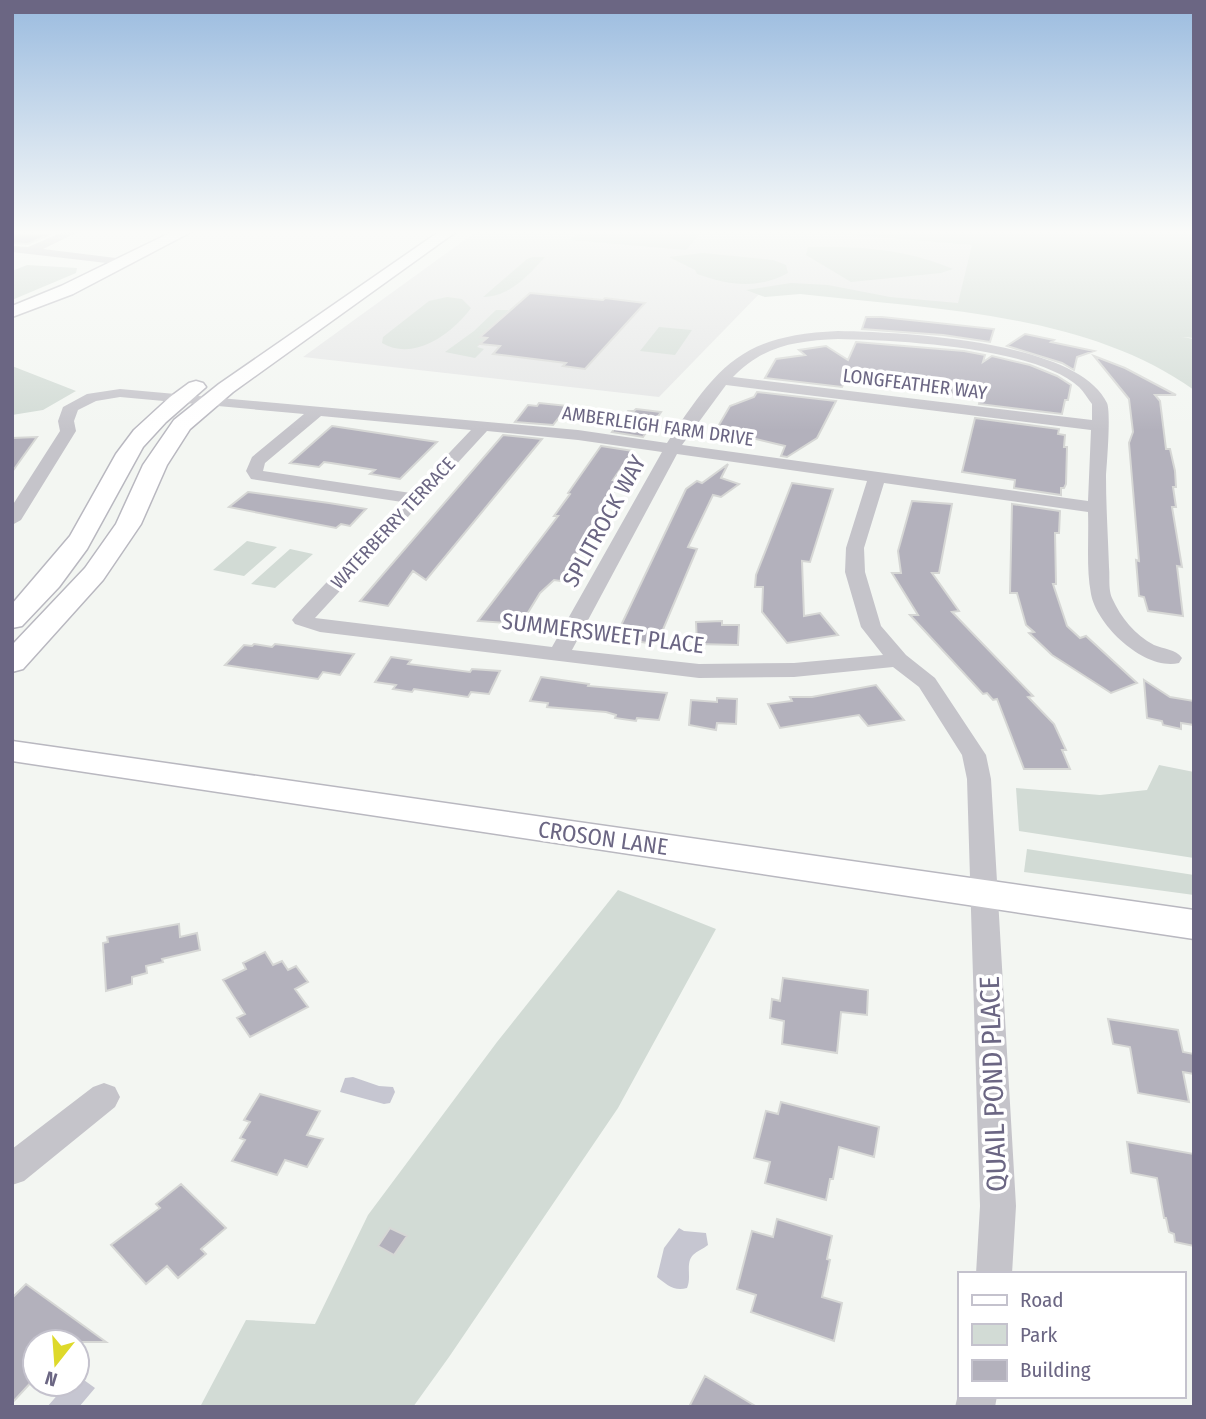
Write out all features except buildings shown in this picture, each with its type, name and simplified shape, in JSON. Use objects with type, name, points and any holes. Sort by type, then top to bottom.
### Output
[{"type":"main road","points":[[12,313],[47,297]]},
{"type":"main road","points":[[12,620],[51,579],[81,540],[136,442],[181,398],[329,297]]},
{"type":"main road","points":[[12,663],[94,574],[128,524],[155,465],[182,425],[211,401],[357,297]]},
{"type":"main road","name":"CROSON LANE","points":[[12,751],[1194,925]]},
{"type":"street","name":"SPLITROCK WAY","points":[[559,654],[672,448],[685,428],[746,355],[779,341],[810,335],[876,335],[975,346],[1030,357],[1062,370],[1086,383],[1094,391],[1100,404],[1097,508],[1101,596],[1122,632],[1146,649],[1171,659]]},
{"type":"street","name":"LONGFEATHER WAY","points":[[724,380],[1100,426]]},
{"type":"street","name":"AMBERLEIGH FARM DRIVE","points":[[12,520],[68,431],[66,421],[71,407],[92,397],[120,393],[578,435],[1097,508]]},
{"type":"street","points":[[318,411],[258,461],[254,471],[257,475],[414,499]]},
{"type":"street","name":"WATERBERRY TERRACE","points":[[302,620],[483,426]]},
{"type":"street","name":"QUAIL POND PLACE","points":[[877,477],[855,548],[855,572],[871,626],[898,660],[927,683],[974,755],[979,779],[998,1206],[994,1272]]},
{"type":"street","name":"SUMMERSWEET PLACE","points":[[302,620],[320,626],[699,671],[743,673],[898,660]]},
{"type":"street","points":[[12,1170],[104,1097]]},
{"type":"shaded area","points":[[386,297],[756,297],[659,397],[303,357]]},
{"type":"shaded area","points":[[851,297],[960,297],[957,310]]},
{"type":"shaded area","points":[[353,1077],[379,1086],[393,1087],[395,1092],[390,1103],[384,1104],[340,1092],[345,1078]]},
{"type":"shaded area","points":[[679,1228],[706,1233],[708,1245],[691,1258],[687,1288],[682,1289],[670,1287],[657,1277],[664,1248]]},
{"type":"shaded area","points":[[55,1398],[87,1398],[79,1407],[47,1407]]},
{"type":"green space","points":[[446,297],[462,299],[471,308],[454,327],[432,342],[407,349],[382,343],[383,337],[429,301]]},
{"type":"green space","points":[[831,297],[892,297],[958,303],[959,297],[1194,297],[1194,338],[1182,337],[1194,339],[1194,390],[1151,364],[1105,344],[1055,329],[953,310]]},
{"type":"green space","points":[[496,310],[509,310],[480,336],[487,338],[477,347],[484,349],[475,358],[445,352],[474,331]]},
{"type":"green space","points":[[659,327],[692,330],[675,355],[640,351]]},
{"type":"green space","points":[[12,366],[76,391],[43,410],[12,415]]},
{"type":"green space","points":[[247,541],[277,547],[244,576],[213,570]]},
{"type":"green space","points":[[290,549],[313,554],[275,588],[251,584]]},
{"type":"green space","points":[[1159,765],[1194,772],[1194,858],[1019,831],[1016,788],[1100,795],[1147,790]]},
{"type":"green space","points":[[1027,849],[1194,875],[1194,895],[1024,872]]},
{"type":"green space","points":[[618,890],[716,929],[618,1108],[413,1407],[200,1407],[246,1320],[315,1324],[368,1215],[497,1042]]}]
